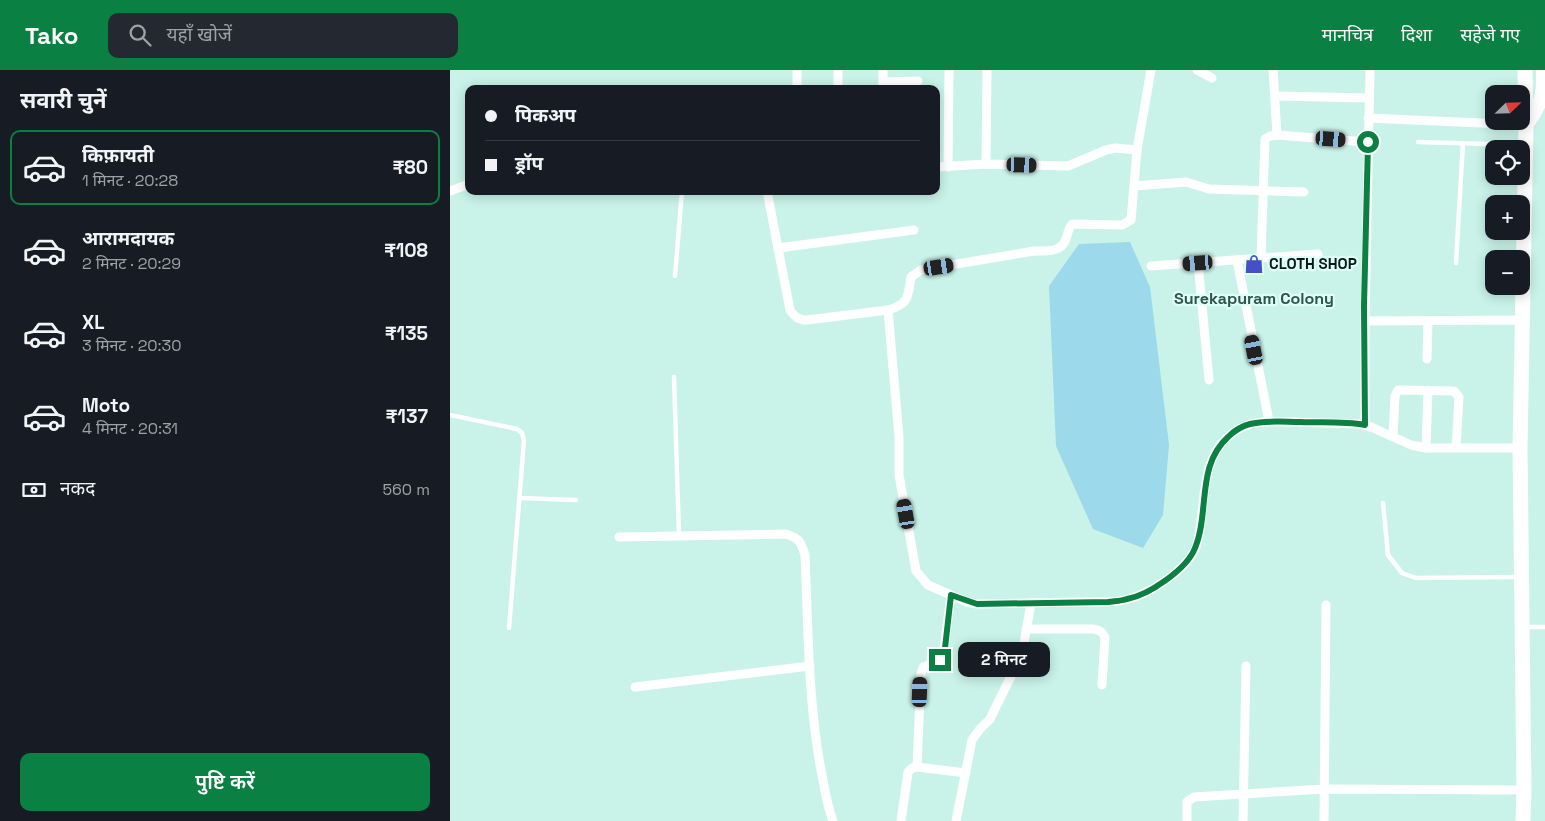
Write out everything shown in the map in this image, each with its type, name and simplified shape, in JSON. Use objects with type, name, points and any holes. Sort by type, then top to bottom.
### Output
[{"type":"highway","points":[[1525,70],[1525,85]]},
{"type":"highway","points":[[1523,821],[1520,448],[1525,185]]},
{"type":"main road","points":[[1530,120],[1536,113],[1541,101],[1544,89],[1543,70]]},
{"type":"street","points":[[797,70],[798,85]]},
{"type":"street","points":[[838,70],[838,85]]},
{"type":"street","points":[[883,70],[883,85]]},
{"type":"street","points":[[948,167],[949,70]]},
{"type":"street","points":[[986,164],[987,70]]},
{"type":"street","points":[[768,195],[790,310],[794,316],[800,320],[900,307],[908,296],[911,277],[921,270],[1034,251],[1053,251],[1059,249],[1065,242],[1068,229],[1072,224],[1127,223],[1131,220],[1133,215],[1137,150],[1151,70]]},
{"type":"street","points":[[1197,70],[1212,78]]},
{"type":"street","points":[[1274,70],[1277,135]]},
{"type":"street","points":[[1365,425],[1370,70]]},
{"type":"street","points":[[890,85],[918,81]]},
{"type":"street","points":[[1275,96],[1369,98]]},
{"type":"street","points":[[1368,118],[1485,123]]},
{"type":"street","points":[[1261,258],[1266,139],[1277,135],[1368,142]]},
{"type":"street","points":[[940,167],[986,164],[1068,166],[1106,150],[1115,148],[1137,150]]},
{"type":"street","points":[[1135,186],[1186,182],[1209,189],[1304,192]]},
{"type":"street","points":[[450,191],[465,185]]},
{"type":"street","points":[[778,248],[914,230]]},
{"type":"street","points":[[1151,266],[1318,254]]},
{"type":"street","points":[[1237,260],[1269,422]]},
{"type":"street","points":[[1198,263],[1209,380]]},
{"type":"street","points":[[888,310],[898,427],[899,475],[916,571],[928,585],[977,604],[1108,602],[1129,599],[1175,574],[1185,564],[1195,549],[1200,534],[1206,474],[1214,454],[1223,441],[1235,431],[1250,424],[1269,422],[1365,425],[1411,445],[1426,448],[1520,448]]},
{"type":"street","points":[[1365,321],[1523,320]]},
{"type":"street","points":[[1427,359],[1428,321]]},
{"type":"street","points":[[1393,436],[1396,393],[1402,389],[1446,390],[1457,394],[1458,398],[1456,448]]},
{"type":"street","points":[[1426,448],[1428,390]]},
{"type":"street","points":[[619,537],[786,534],[796,537],[801,542],[805,555],[815,735],[828,807],[833,821]]},
{"type":"street","points":[[917,767],[921,674],[923,667],[935,663],[943,656],[951,595]]},
{"type":"street","points":[[956,821],[972,740],[994,713],[1020,658],[1031,603]]},
{"type":"street","points":[[1324,821],[1326,605]]},
{"type":"street","points":[[1026,629],[1093,629],[1103,632],[1105,636],[1102,685]]},
{"type":"street","points":[[635,688],[810,666]]},
{"type":"street","points":[[1244,821],[1246,666]]},
{"type":"street","points":[[901,821],[908,772],[912,768],[966,773]]},
{"type":"street","points":[[1187,821],[1186,806],[1190,799],[1194,797],[1324,789],[1524,790]]},
{"type":"lane","points":[[1418,142],[1485,144]]},
{"type":"lane","points":[[1456,263],[1463,143]]},
{"type":"lane","points":[[676,276],[682,195]]},
{"type":"lane","points":[[674,376],[680,536]]},
{"type":"lane","points":[[450,415],[510,427],[520,431],[524,445],[509,628]]},
{"type":"lane","points":[[520,498],[576,500]]},
{"type":"lane","points":[[1383,502],[1388,555],[1402,573],[1416,578],[1522,577]]},
{"type":"lane","points":[[1522,627],[1545,627]]},
{"type":"water","points":[[1130,242],[1150,287],[1169,445],[1163,515],[1143,548],[1093,529],[1056,446],[1049,286],[1079,244]]},
{"type":"place","name":"CLOTH SHOP","points":[[1254,264]]},
{"type":"district","name":"Surekapuram Colony","points":[[1254,298]]},
{"type":"route","points":[[940,660],[945,648],[951,595],[977,604],[1108,602],[1129,599],[1175,574],[1185,564],[1195,549],[1200,534],[1206,474],[1214,454],[1223,441],[1235,431],[1250,424],[1269,422],[1365,425],[1364,306],[1368,142]]}]
